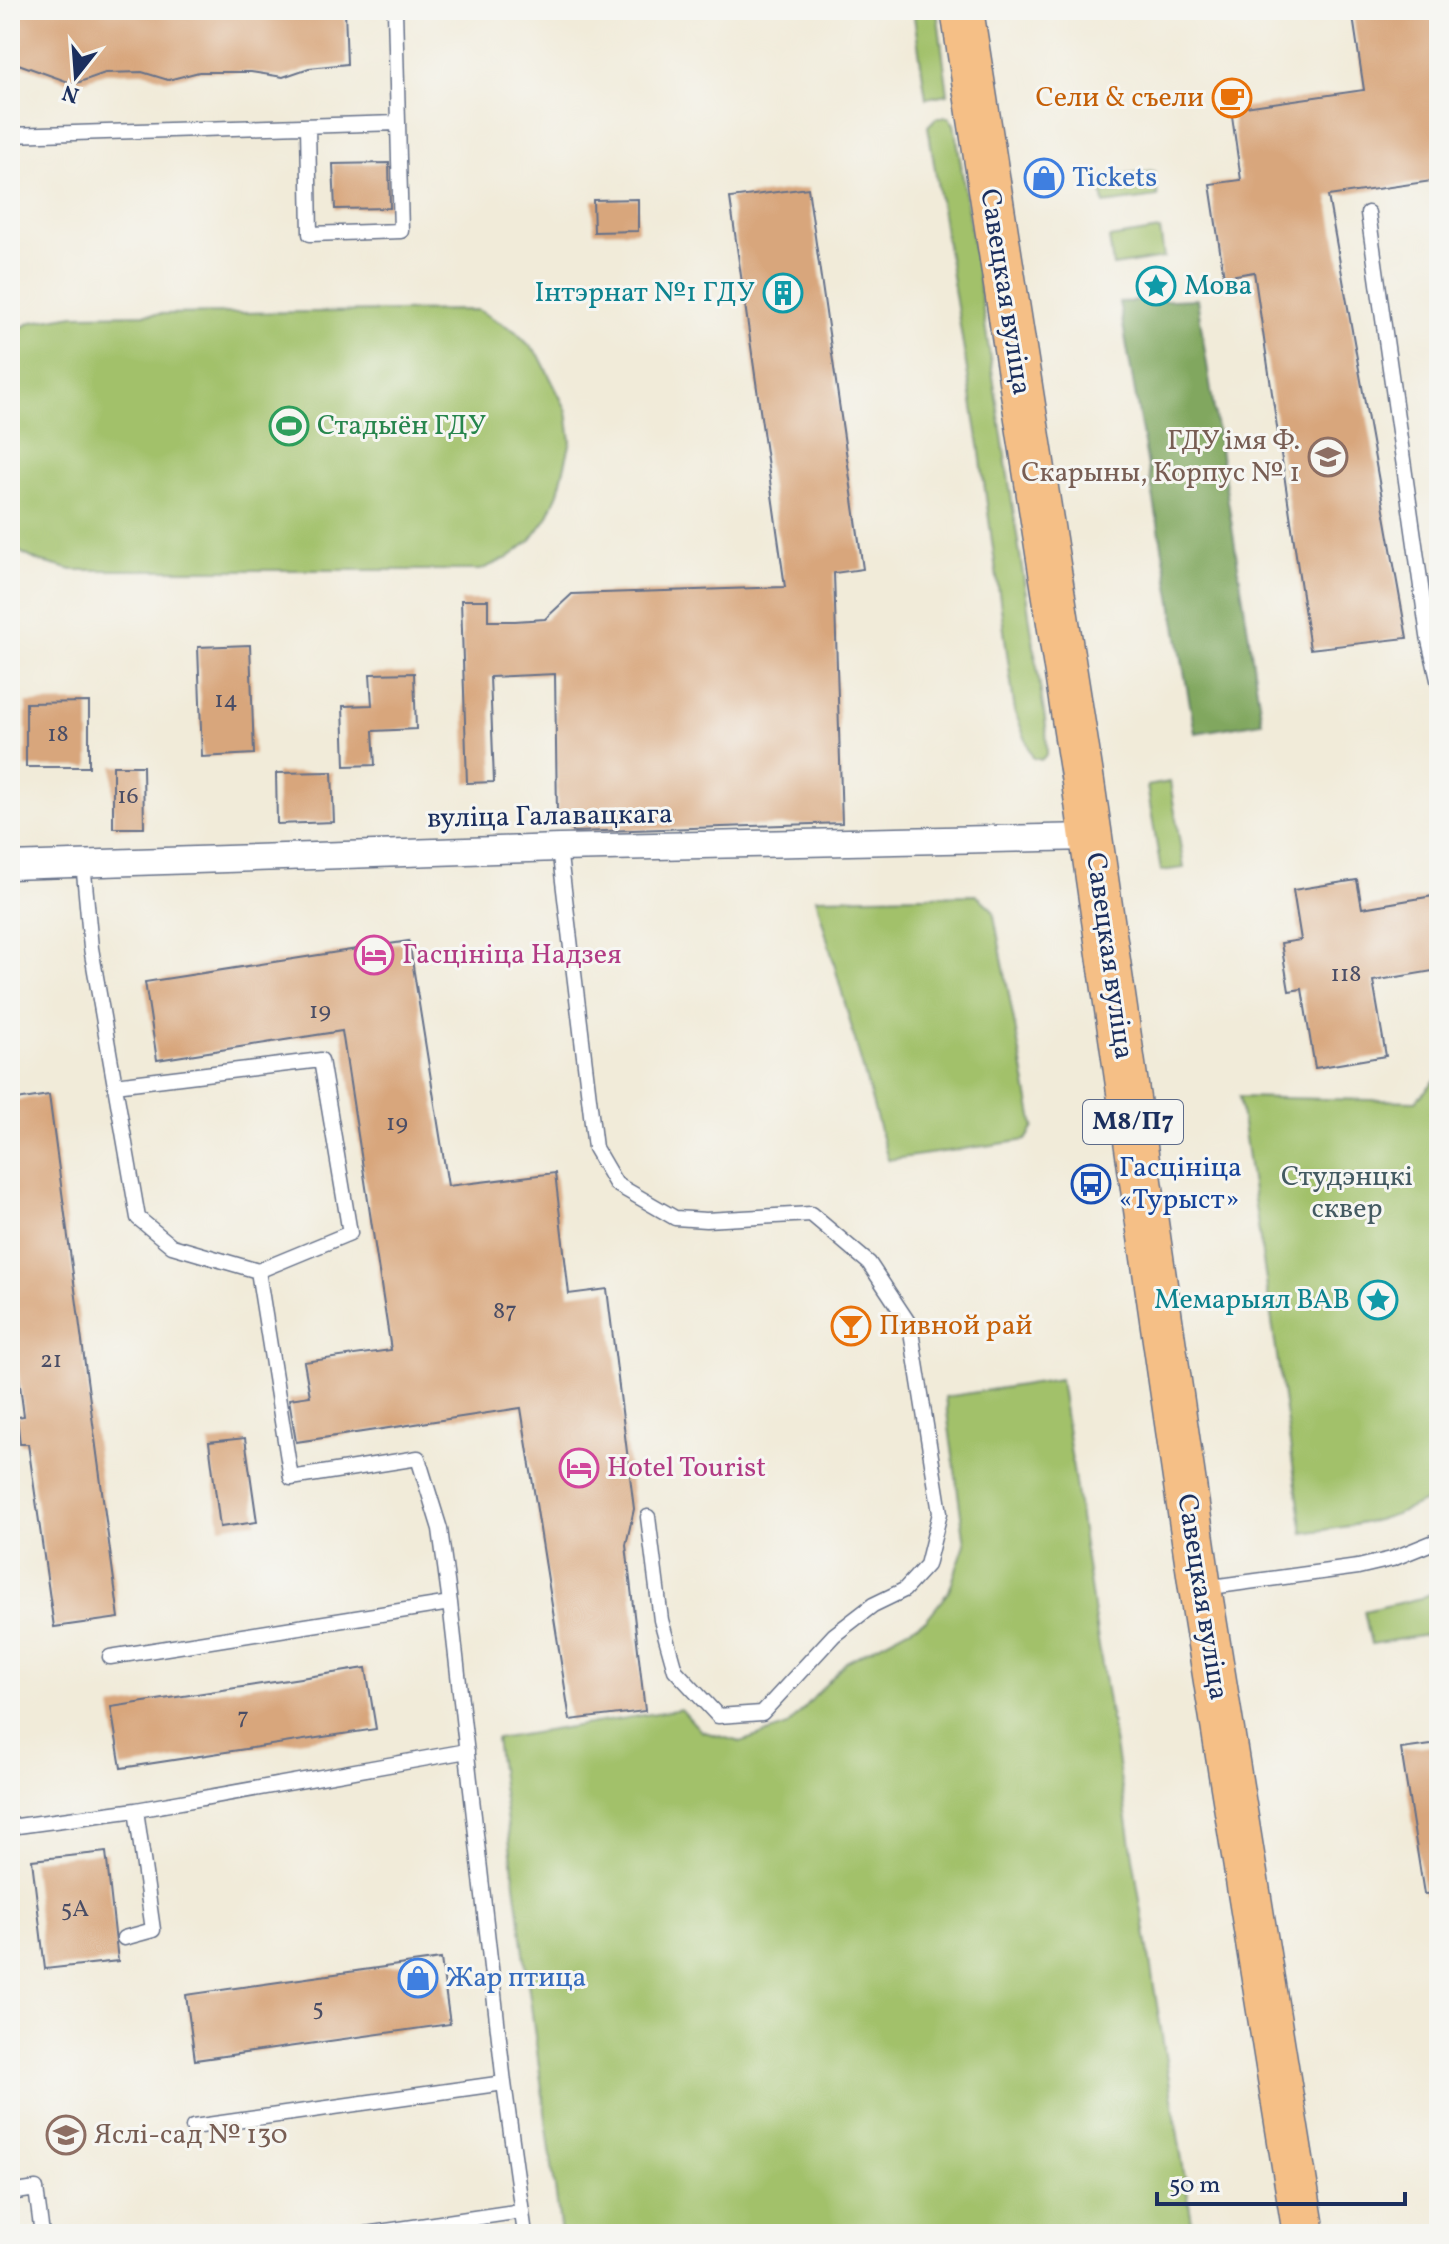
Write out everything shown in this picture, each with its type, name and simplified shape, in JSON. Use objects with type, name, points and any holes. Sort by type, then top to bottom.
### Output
[{"type":"main road","name":"Савецкая вуліца","points":[[962,10],[1092,837],[1200,1588],[1304,2234]]},
{"type":"street","name":"вуліца Галавацкага","points":[[10,866],[559,848],[1092,837]]},
{"type":"lane","points":[[308,126],[310,234],[401,231],[395,10]]},
{"type":"lane","points":[[10,135],[398,123]]},
{"type":"lane","points":[[1368,213],[1428,636],[1439,684]]},
{"type":"lane","points":[[559,848],[595,1148],[616,1184],[675,1218],[706,1220],[811,1214],[869,1263],[910,1325],[940,1513],[927,1565],[904,1590],[873,1605],[834,1635],[762,1713],[718,1716],[675,1670],[661,1620],[648,1517]]},
{"type":"lane","points":[[83,862],[91,948],[138,1218],[172,1246],[258,1271],[350,1233],[321,1060],[115,1085]]},
{"type":"lane","points":[[258,1271],[291,1478],[418,1458],[440,1529],[504,2083],[525,2234]]},
{"type":"lane","points":[[1200,1588],[1358,1567],[1392,1559],[1439,1540]]},
{"type":"lane","points":[[110,1657],[450,1603]]},
{"type":"lane","points":[[10,1827],[136,1810],[467,1751]]},
{"type":"lane","points":[[124,1938],[153,1930],[136,1810]]},
{"type":"lane","points":[[193,2127],[504,2083]]},
{"type":"lane","points":[[10,2193],[36,2189],[42,2234]]},
{"type":"lane","points":[[366,2234],[522,2211]]},
{"type":"green space","points":[[913,10],[937,10],[948,94],[926,98]]},
{"type":"green space","points":[[948,117],[954,124],[958,146],[1046,726],[1047,754],[1041,760],[1033,758],[1015,712],[979,445],[928,126],[936,118]]},
{"type":"green space","points":[[1154,171],[1158,197],[1104,204],[1100,178]]},
{"type":"green space","points":[[1160,230],[1164,258],[1113,266],[1109,238]]},
{"type":"green space","points":[[1197,299],[1262,722],[1195,733],[1119,302]]},
{"type":"green space","name":"Стадыён ГДУ","points":[[478,310],[515,331],[539,355],[567,411],[571,441],[558,493],[547,518],[530,541],[508,558],[480,570],[72,570],[38,561],[10,547],[10,333],[32,322],[74,315]]},
{"type":"green space","points":[[1170,782],[1184,868],[1161,871],[1147,786]]},
{"type":"green space","points":[[977,895],[993,910],[1034,1127],[1026,1140],[888,1160],[816,898]]},
{"type":"green space","name":"Студэнцкі сквер","points":[[1439,1076],[1439,1492],[1390,1516],[1303,1533],[1239,1097],[1416,1101]]},
{"type":"green space","points":[[1060,1379],[1096,1628],[1194,2234],[561,2234],[496,1739],[681,1709],[701,1731],[740,1742],[788,1726],[846,1662],[926,1620],[949,1591],[965,1544],[945,1397]]},
{"type":"green space","points":[[1439,1590],[1439,1633],[1371,1644],[1364,1611],[1421,1598]]},
{"type":"building","points":[[345,10],[347,64],[309,68],[283,77],[251,72],[199,72],[168,80],[142,72],[105,73],[74,84],[10,61],[10,11]]},
{"type":"building","name":"ГДУ імя Ф. Скарыны, Корпус № 1","points":[[1352,10],[1439,10],[1439,180],[1328,196],[1407,638],[1310,649],[1254,272],[1224,277],[1210,184],[1241,180],[1231,109],[1364,90]]},
{"type":"building","points":[[389,163],[390,208],[335,209],[333,164]]},
{"type":"building","points":[[808,188],[863,569],[834,573],[842,823],[574,832],[557,814],[555,674],[490,677],[494,782],[467,783],[461,600],[488,600],[488,621],[515,621],[545,619],[572,594],[785,587],[730,198]]},
{"type":"building","points":[[638,199],[638,231],[594,232],[593,200]]},
{"type":"building","points":[[250,645],[254,754],[202,757],[198,647]]},
{"type":"building","points":[[414,673],[416,729],[373,731],[375,765],[345,766],[343,706],[372,705],[370,674]]},
{"type":"building","points":[[89,702],[89,767],[26,767],[26,703]]},
{"type":"building","points":[[113,766],[143,766],[144,828],[113,828]]},
{"type":"building","points":[[332,772],[334,822],[277,824],[276,773]]},
{"type":"building","points":[[1357,880],[1362,908],[1439,895],[1439,970],[1373,981],[1386,1056],[1315,1068],[1302,989],[1289,991],[1281,943],[1301,940],[1293,890]]},
{"type":"building","name":"Hotel Tourist","points":[[409,941],[448,1186],[555,1173],[569,1294],[607,1289],[634,1509],[626,1545],[645,1711],[570,1720],[521,1408],[296,1442],[289,1399],[310,1396],[304,1362],[391,1350],[342,1031],[157,1060],[145,982]]},
{"type":"building","points":[[49,1095],[119,1618],[54,1627],[28,1444],[20,1444],[17,1417],[24,1416],[10,1308],[10,1101]]},
{"type":"building","points":[[245,1438],[257,1522],[220,1527],[209,1442]]},
{"type":"building","points":[[366,1668],[376,1729],[121,1768],[111,1707]]},
{"type":"building","points":[[1439,1744],[1439,1893],[1424,1894],[1401,1749]]},
{"type":"building","points":[[106,1852],[118,1961],[45,1969],[32,1860]]},
{"type":"building","points":[[441,1959],[450,2024],[195,2060],[186,1995]]},
{"type":"place","name":"Сели & съели","points":[[1232,98]]},
{"type":"place","name":"Tickets","points":[[1044,178]]},
{"type":"place","name":"Мова","points":[[1156,286]]},
{"type":"place","name":"Інтэрнат №1 ГДУ","points":[[783,293]]},
{"type":"place","name":"Стадыён ГДУ","points":[[289,426]]},
{"type":"place","name":"ГДУ імя Ф. Скарыны, Корпус № 1","points":[[1328,457]]},
{"type":"place","name":"Гасцініца Надзея","points":[[374,955]]},
{"type":"place","name":"Гасцініца «Турыст»","points":[[1091,1184]]},
{"type":"place","name":"Мемарыял ВАВ","points":[[1378,1300]]},
{"type":"place","name":"Пивной рай","points":[[851,1326]]},
{"type":"place","name":"Hotel Tourist","points":[[579,1468]]},
{"type":"place","name":"Жар птица","points":[[418,1978]]},
{"type":"place","name":"Яслі-сад № 130","points":[[66,2135]]}]
